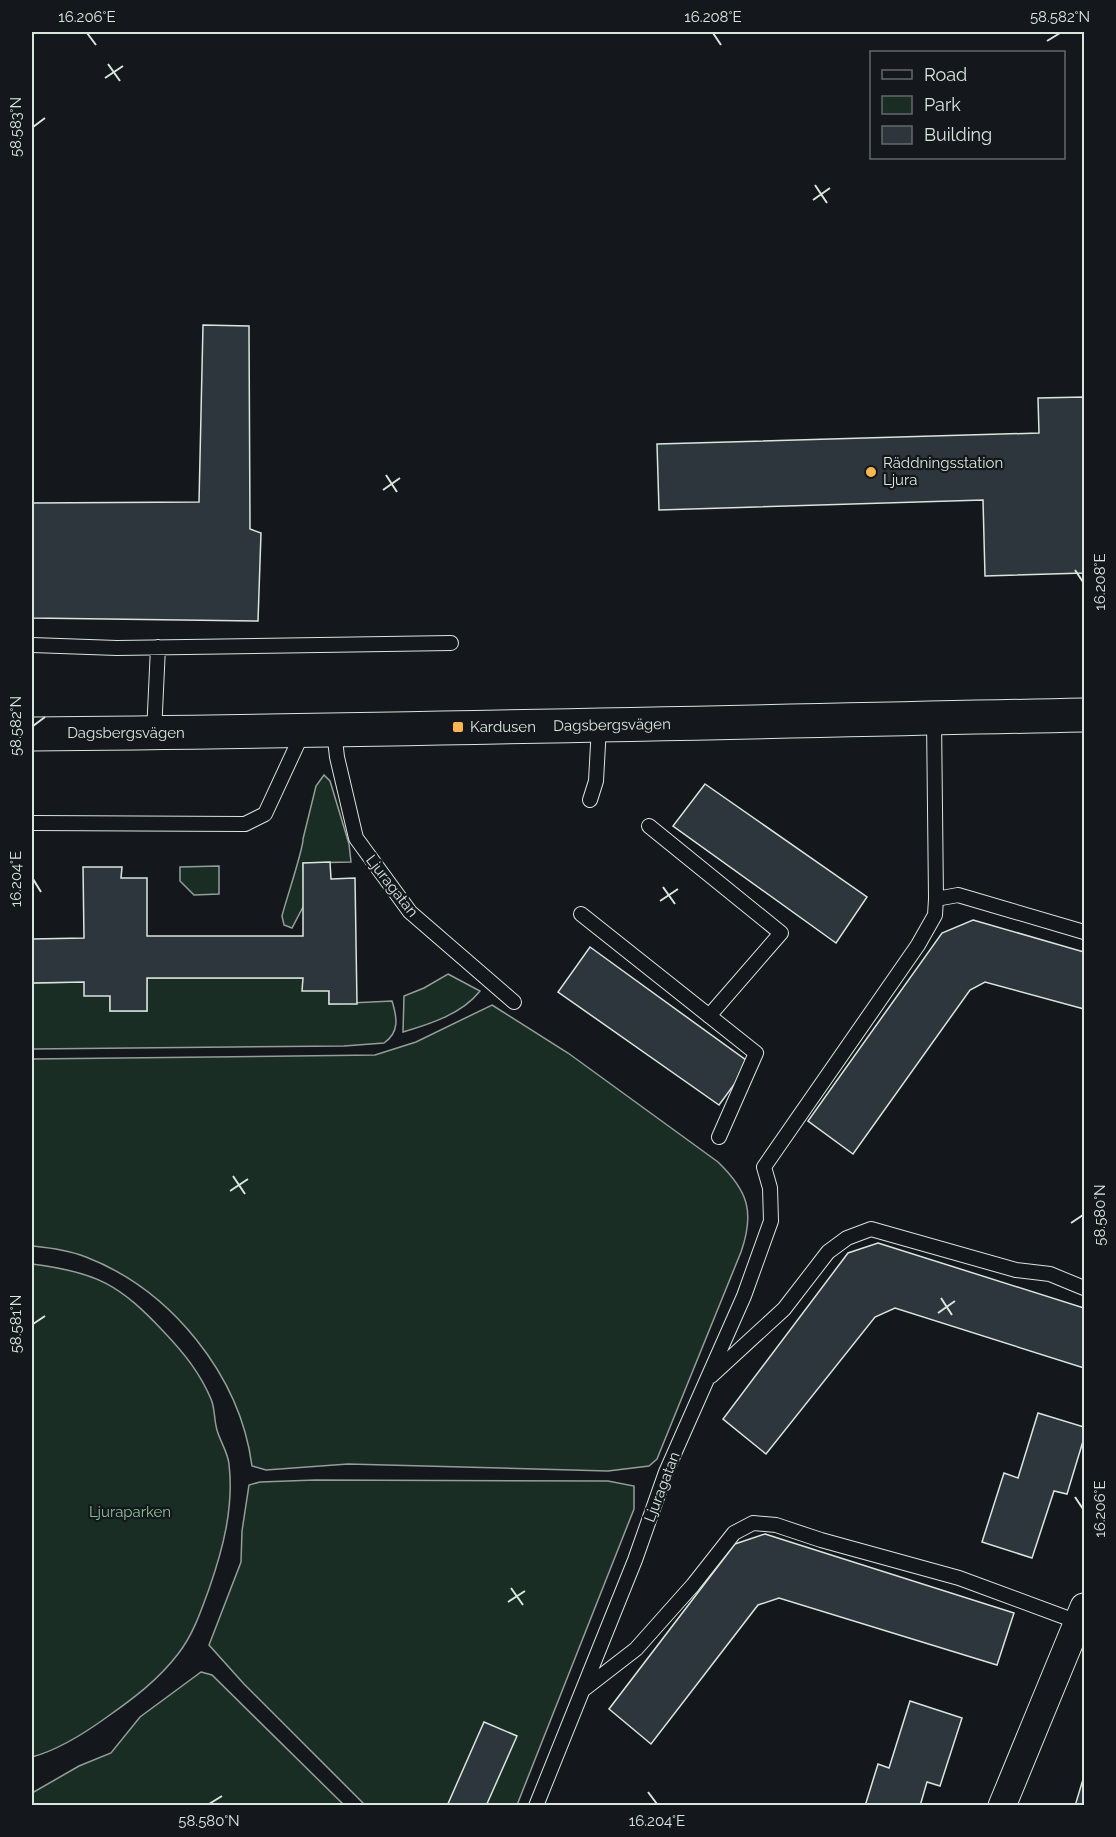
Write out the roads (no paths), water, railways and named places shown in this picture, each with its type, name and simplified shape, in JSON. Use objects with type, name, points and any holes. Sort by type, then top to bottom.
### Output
[{"type":"street","name":"Dagsbergsvägen","points":[[32,734],[319,732],[1084,715]]},
{"type":"street","points":[[1002,1806],[1082,1615]]},
{"type":"lane","points":[[32,645],[158,647],[452,643]]},
{"type":"lane","points":[[154,733],[158,647]]},
{"type":"lane","points":[[934,718],[936,899],[957,895],[1084,932]]},
{"type":"lane","points":[[590,800],[596,781],[599,725]]},
{"type":"lane","points":[[32,823],[245,825],[265,814],[319,732]]},
{"type":"lane","name":"Ljuragatan","points":[[319,732],[337,757],[356,838],[410,912],[514,1002]]},
{"type":"lane","points":[[648,826],[781,933],[709,1016]]},
{"type":"lane","name":"Ljuragatan","points":[[536,1806],[635,1560],[666,1472],[744,1296],[771,1221],[770,1188],[764,1167],[918,945],[935,915],[936,899]]},
{"type":"lane","points":[[581,914],[756,1053],[719,1137]]},
{"type":"lane","points":[[707,1379],[784,1309],[828,1252],[847,1239],[871,1229],[1016,1270],[1050,1274],[1084,1288]]},
{"type":"lane","points":[[582,1692],[636,1649],[693,1585],[734,1533],[753,1522],[776,1525],[1082,1615]]},
{"type":"place","name":"Räddningsstation Ljura","points":[[871,472]]},
{"type":"place","name":"Kardusen","points":[[458,727]]},
{"type":"park label","name":"Ljuraparken","points":[[130,1512]]}]
